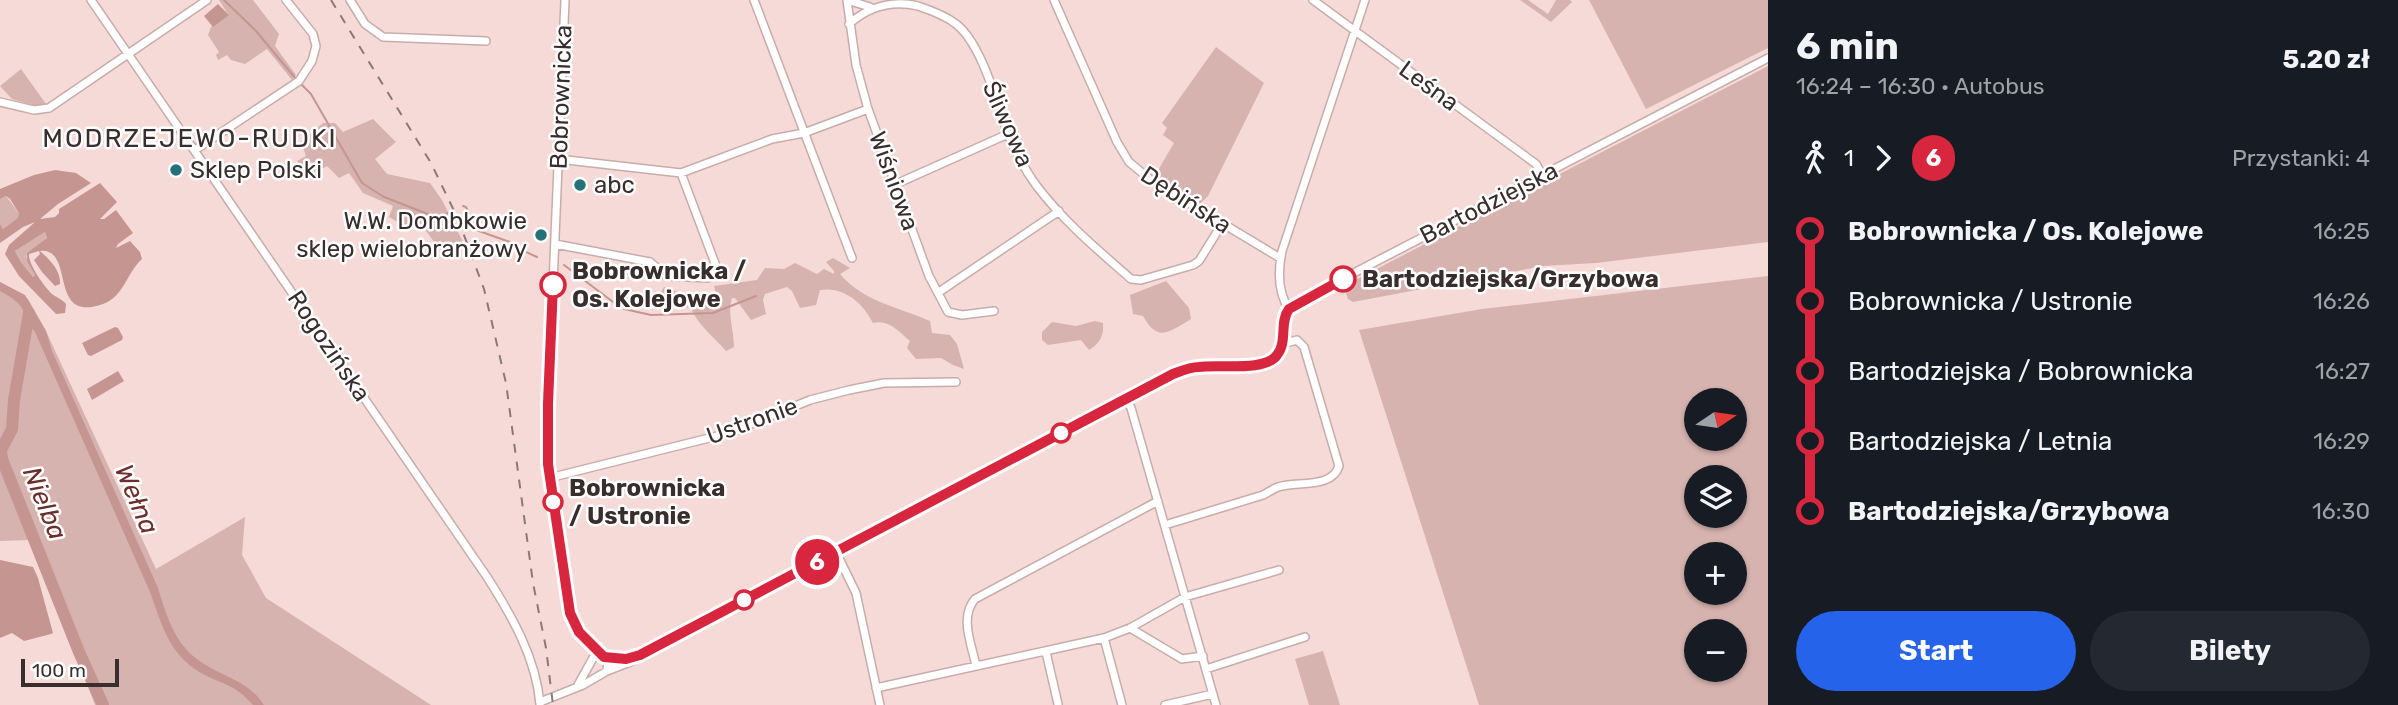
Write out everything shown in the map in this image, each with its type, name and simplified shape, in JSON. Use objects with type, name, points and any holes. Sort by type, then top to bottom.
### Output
[{"type":"street","name":"Rogozińska","points":[[91,0],[494,588],[523,643],[533,668],[540,703]]},
{"type":"street","points":[[0,102],[34,110],[50,108],[207,0]]},
{"type":"street","points":[[195,150],[299,81],[312,61],[316,46],[313,34],[286,0]]},
{"type":"street","points":[[351,0],[365,24],[383,37],[486,41]]},
{"type":"street","name":"Bobrownicka","points":[[565,0],[547,431],[549,478],[570,613],[577,629],[605,657]]},
{"type":"street","points":[[754,0],[852,258]]},
{"type":"street","name":"Śliwowa","points":[[847,0],[873,8]]},
{"type":"street","name":"Wiśniowa","points":[[847,0],[856,65],[868,109],[929,276],[948,312],[962,315],[994,311]]},
{"type":"street","name":"Dębińska","points":[[1055,0],[1125,156],[1152,181],[1280,258]]},
{"type":"street","name":"Leśna","points":[[1313,0],[1536,164],[1542,175]]},
{"type":"street","points":[[593,646],[592,670],[603,672],[631,662],[1173,374],[1190,368],[1266,363],[1276,356],[1282,344],[1284,316],[1289,309],[1280,292],[1280,258],[1365,0]]},
{"type":"street","name":"Śliwowa","points":[[849,24],[863,11],[886,5],[909,4],[928,9],[957,24],[969,38],[995,92],[1008,134],[1036,185],[1059,211],[1131,279],[1141,280],[1193,265],[1199,261],[1222,223]]},
{"type":"street","name":"Bartodziejska","points":[[1289,309],[1299,301],[1768,58]]},
{"type":"street","points":[[558,159],[681,173],[772,139],[804,133],[868,109]]},
{"type":"street","points":[[896,184],[1008,134]]},
{"type":"street","points":[[555,244],[650,262],[666,276],[708,278],[715,272],[716,266],[681,173]]},
{"type":"street","points":[[939,292],[1059,211]]},
{"type":"street","points":[[1165,525],[1263,495],[1278,487],[1331,478],[1337,473],[1339,466],[1304,347],[1297,340],[1282,344]]},
{"type":"street","name":"Ustronie","points":[[549,478],[729,433],[810,400],[849,390],[884,383],[956,382]]},
{"type":"street","points":[[1126,398],[1216,705]]},
{"type":"street","points":[[976,666],[967,619],[968,609],[975,598],[1158,501]]},
{"type":"street","points":[[836,552],[856,593],[880,705]]},
{"type":"street","points":[[876,688],[1104,638],[1130,628],[1185,597],[1279,570]]},
{"type":"street","points":[[1130,628],[1182,659],[1203,656]]},
{"type":"street","points":[[1104,638],[1122,705]]},
{"type":"street","points":[[1206,669],[1305,638]]},
{"type":"street","points":[[1046,652],[1058,704]]},
{"type":"street","points":[[578,685],[592,661],[605,657],[626,659],[640,655]]},
{"type":"street","points":[[540,703],[587,683],[603,672],[609,666],[605,657]]},
{"type":"street","points":[[1164,705],[1213,694]]},
{"type":"shaded area","points":[[219,0],[253,0],[279,34],[275,46],[296,75],[292,80],[267,49],[245,64],[231,60],[227,55],[218,60],[216,55],[219,52],[208,35],[211,27],[228,14]]},
{"type":"shaded area","points":[[1520,0],[1528,0],[1548,14],[1556,0],[1572,2],[1551,22]]},
{"type":"shaded area","points":[[1589,0],[1768,0],[1768,48],[1646,109]]},
{"type":"shaded area","points":[[218,4],[229,15],[213,27],[204,16]]},
{"type":"shaded area","points":[[1216,47],[1264,83],[1208,196],[1200,204],[1154,177],[1174,143],[1163,135],[1167,128],[1162,123]]},
{"type":"shaded area","points":[[1768,66],[1768,242],[1596,263],[1543,266],[1353,302],[1348,299],[1342,287]]},
{"type":"shaded area","points":[[21,69],[46,104],[39,107],[12,99],[0,86]]},
{"type":"shaded area","points":[[373,119],[396,142],[375,159],[387,174],[430,183],[442,200],[464,244],[437,246],[424,228],[401,224],[389,217],[393,206],[363,193],[349,173],[339,178],[327,166],[306,178],[297,161],[306,156],[301,142],[323,123],[335,123],[343,132]]},
{"type":"shaded area","points":[[55,170],[76,173],[91,183],[40,219],[55,217],[59,209],[100,183],[117,202],[100,219],[116,210],[133,233],[116,248],[130,241],[140,252],[142,259],[110,301],[86,307],[75,304],[68,295],[57,260],[51,253],[40,251],[51,261],[59,274],[60,284],[55,286],[34,260],[40,254],[39,251],[29,254],[41,280],[52,294],[66,304],[65,313],[56,314],[19,276],[5,254],[9,245],[35,222],[0,243],[0,224],[3,229],[18,218],[19,213],[6,196],[0,199],[0,189],[34,175]],"holes":[[[45,232],[47,238],[27,253],[27,261],[35,275],[33,277],[15,251]]]},
{"type":"shaded area","points":[[6,196],[19,213],[19,218],[3,229],[0,224],[0,199]]},
{"type":"shaded area","points":[[45,232],[47,238],[26,256],[35,275],[33,277],[15,251]]},
{"type":"shaded area","points":[[833,258],[850,268],[840,274],[860,291],[882,303],[930,321],[932,333],[950,335],[957,344],[964,369],[941,358],[916,359],[907,348],[910,341],[902,334],[884,323],[873,323],[864,309],[852,298],[845,293],[829,289],[820,290],[816,305],[800,308],[792,291],[787,287],[765,294],[763,300],[766,314],[751,320],[735,298],[732,298],[730,316],[734,347],[726,351],[702,326],[691,309],[660,294],[664,287],[702,300],[716,294],[714,286],[757,280],[765,268],[784,269],[795,263],[817,274],[824,269],[834,274],[826,262]]},
{"type":"shaded area","points":[[1768,276],[1768,705],[1479,705],[1359,330],[1482,309]]},
{"type":"shaded area","points":[[1166,281],[1189,308],[1191,319],[1170,331],[1159,332],[1148,324],[1143,316],[1133,314],[1130,295]]},
{"type":"shaded area","points":[[0,282],[28,299],[45,329],[156,569],[245,517],[242,555],[266,598],[431,705],[95,705],[30,540],[0,541]]},
{"type":"shaded area","points":[[0,282],[25,295],[46,331],[52,351],[177,636],[197,659],[241,683],[264,705],[253,705],[236,690],[194,669],[169,641],[35,332],[31,327],[28,330],[24,326],[25,314],[15,300],[0,291]]},
{"type":"shaded area","points":[[1095,321],[1103,323],[1103,332],[1099,342],[1089,350],[1081,340],[1048,345],[1042,340],[1042,332],[1052,322],[1076,326]]},
{"type":"shaded area","points":[[115,327],[123,337],[122,340],[91,356],[88,355],[82,343]]},
{"type":"shaded area","points":[[118,371],[124,381],[92,400],[87,389]]},
{"type":"shaded area","points":[[0,560],[33,567],[53,633],[24,641],[12,633],[0,638]]},
{"type":"shaded area","points":[[1323,651],[1340,705],[1309,705],[1295,659]]},
{"type":"waterway","points":[[224,0],[256,31],[296,79]]},
{"type":"waterway","points":[[301,84],[311,94],[362,183],[384,197],[433,216]]},
{"type":"waterway","points":[[463,206],[479,231],[510,242],[537,257]]},
{"type":"waterway","points":[[439,218],[448,213]]},
{"type":"waterway","points":[[564,265],[617,305]]},
{"type":"waterway","points":[[624,309],[651,315],[713,313],[756,296]]},
{"type":"waterway","name":"Nielba","points":[[29,313],[14,400],[12,429],[1,450],[2,459],[103,705]]},
{"type":"railway","points":[[331,0],[431,163],[458,219],[484,289],[506,383],[533,583],[546,648],[553,705]]},
{"type":"bus line","name":"6","points":[[553,285],[547,440],[549,478],[569,608],[577,629],[593,646],[606,658],[621,660],[640,655],[1173,374],[1199,366],[1258,365],[1269,362],[1282,347],[1284,316],[1289,309],[1343,279]]},
{"type":"place","name":"Sklep Polski","points":[[176,170]]},
{"type":"place","name":"abc","points":[[580,185]]},
{"type":"place","name":"W.W. Dombkowie sklep wielobranżowy","points":[[541,235]]},
{"type":"place","name":"Bartodziejska/Grzybowa","points":[[1343,279]]},
{"type":"place","name":"Bobrownicka / Os. Kolejowe","points":[[553,285]]},
{"type":"place","name":"Bobrownicka / Ustronie","points":[[553,502]]},
{"type":"district","name":"MODRZEJEWO-RUDKI","points":[[190,138]]},
{"type":"water label","name":"Wełna","points":[[137,499]]}]
